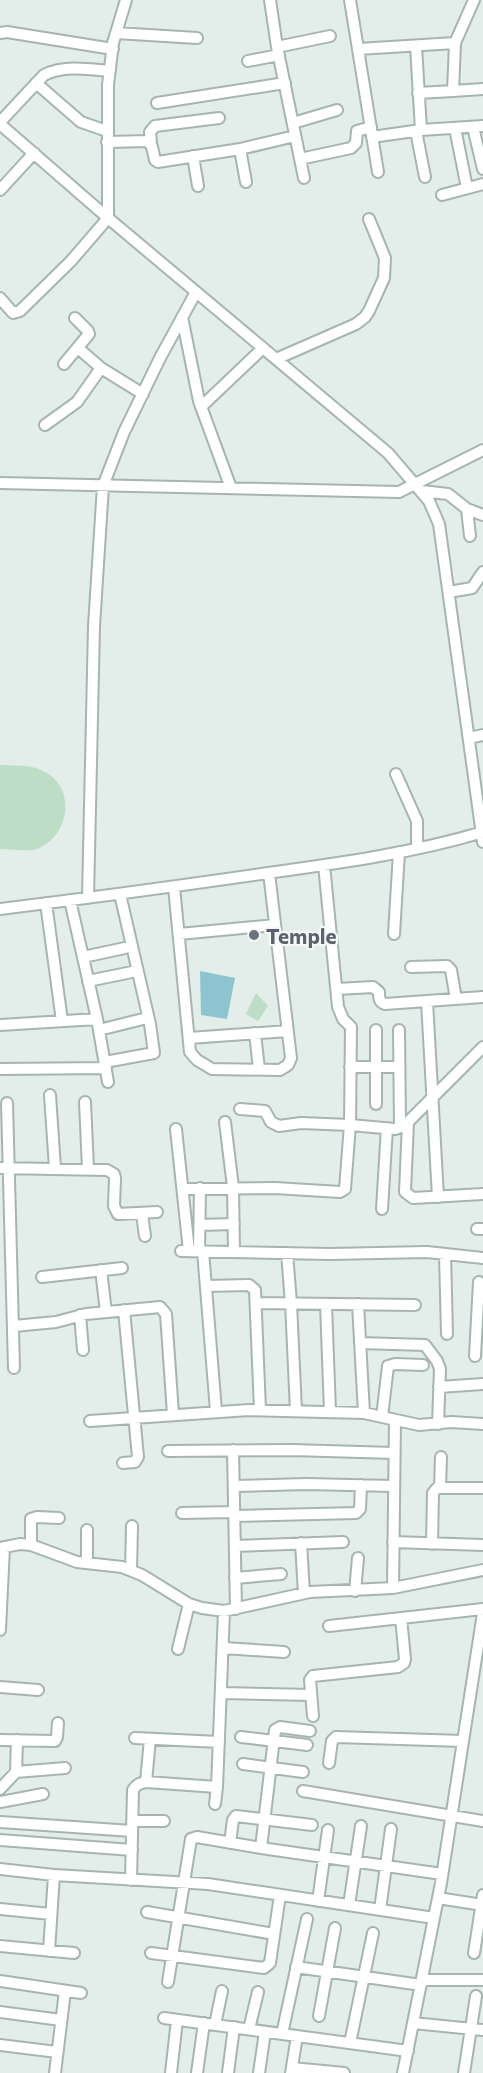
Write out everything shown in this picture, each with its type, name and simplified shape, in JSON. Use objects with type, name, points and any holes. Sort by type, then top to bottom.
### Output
[{"type":"street","points":[[0,298],[13,313],[20,312],[71,261],[108,218],[107,136],[110,71],[116,33],[126,0]]},
{"type":"street","points":[[270,0],[304,178]]},
{"type":"street","points":[[351,0],[378,172]]},
{"type":"street","points":[[453,90],[455,42],[474,0]]},
{"type":"street","points":[[0,33],[7,32],[113,49]]},
{"type":"street","points":[[116,33],[197,38]]},
{"type":"street","points":[[248,61],[330,36]]},
{"type":"street","points":[[358,49],[455,42]]},
{"type":"street","points":[[416,46],[419,130],[424,177]]},
{"type":"street","points":[[0,909],[324,865],[482,835],[439,524],[432,507],[419,487],[388,453],[108,218],[0,123],[44,75],[53,70],[65,68],[110,71]]},
{"type":"street","points":[[36,83],[81,122],[107,136],[144,140],[151,143]]},
{"type":"street","points":[[157,103],[285,83]]},
{"type":"street","points":[[418,93],[483,89]]},
{"type":"street","points":[[292,123],[338,110]]},
{"type":"street","points":[[219,118],[155,126],[150,132],[154,157],[158,162],[295,136]]},
{"type":"street","points":[[300,159],[351,148],[356,143],[357,130],[371,132],[478,127],[483,169]]},
{"type":"street","points":[[455,128],[467,188]]},
{"type":"street","points":[[240,148],[246,182]]},
{"type":"street","points":[[0,190],[34,153]]},
{"type":"street","points":[[193,156],[198,186]]},
{"type":"street","points":[[442,195],[483,184]]},
{"type":"street","points":[[276,359],[356,324],[365,317],[384,278],[385,267],[385,258],[369,219]]},
{"type":"street","points":[[88,898],[94,626],[103,486],[142,394],[196,292]]},
{"type":"street","points":[[182,317],[201,407],[231,488]]},
{"type":"street","points":[[64,364],[89,334],[88,330],[75,318]]},
{"type":"street","points":[[78,348],[101,368],[142,394]]},
{"type":"street","points":[[201,407],[263,348]]},
{"type":"street","points":[[45,425],[76,402],[101,368]]},
{"type":"street","points":[[0,483],[399,492],[419,487],[483,450]]},
{"type":"street","points":[[419,487],[448,494],[467,509],[483,515]]},
{"type":"street","points":[[467,509],[470,536]]},
{"type":"street","points":[[449,592],[472,588],[483,572]]},
{"type":"street","points":[[469,738],[483,735]]},
{"type":"street","points":[[396,774],[417,821],[417,848]]},
{"type":"street","points":[[394,934],[399,852]]},
{"type":"street","points":[[183,1189],[343,1191],[346,1186],[350,1125],[351,1027],[340,1013],[324,865]]},
{"type":"street","points":[[174,887],[190,1052],[204,1065],[213,1069],[280,1070],[288,1065],[291,1058],[269,873]]},
{"type":"street","points":[[0,1069],[105,1065],[154,1053],[150,1024],[120,894]]},
{"type":"street","points":[[70,900],[98,1024],[108,1082]]},
{"type":"street","points":[[46,903],[62,1021]]},
{"type":"street","points":[[178,934],[275,925]]},
{"type":"street","points":[[83,957],[125,948]]},
{"type":"street","points":[[411,967],[447,966],[452,974],[456,999]]},
{"type":"street","points":[[88,981],[132,972]]},
{"type":"street","points":[[337,989],[372,987],[379,992],[379,999],[382,1003],[386,1004],[483,997]]},
{"type":"street","points":[[427,1001],[438,1197]]},
{"type":"street","points":[[0,1025],[62,1021],[98,1024],[143,1019]]},
{"type":"street","points":[[376,1030],[376,1104]]},
{"type":"street","points":[[399,1030],[405,1192],[413,1198],[483,1194]]},
{"type":"street","points":[[189,1038],[288,1031]]},
{"type":"street","points":[[255,1033],[259,1069]]},
{"type":"street","points":[[240,1109],[265,1111],[271,1122],[279,1126],[301,1123],[387,1128],[404,1125],[483,1047]]},
{"type":"street","points":[[350,1067],[399,1067]]},
{"type":"street","points":[[50,1095],[54,1168]]},
{"type":"street","points":[[7,1102],[5,1168],[14,1326],[14,1368]]},
{"type":"street","points":[[85,1102],[88,1169]]},
{"type":"street","points":[[225,1122],[233,1188],[234,1252]]},
{"type":"street","points":[[382,1209],[387,1128]]},
{"type":"street","points":[[176,1129],[193,1251],[206,1286],[216,1411]]},
{"type":"street","points":[[5,1168],[107,1170],[114,1174],[114,1206],[118,1214],[157,1212]]},
{"type":"street","points":[[193,1251],[200,1225],[200,1188]]},
{"type":"street","points":[[142,1214],[145,1236]]},
{"type":"street","points":[[200,1225],[234,1224]]},
{"type":"street","points":[[193,1251],[413,1252],[483,1258]]},
{"type":"street","points":[[287,1253],[296,1411]]},
{"type":"street","points":[[445,1254],[447,1334]]},
{"type":"street","points":[[42,1277],[122,1268]]},
{"type":"street","points":[[101,1270],[106,1312]]},
{"type":"street","points":[[475,1356],[480,1312],[479,1282]]},
{"type":"street","points":[[206,1286],[253,1287],[257,1303],[260,1410]]},
{"type":"street","points":[[257,1303],[415,1305]]},
{"type":"street","points":[[326,1304],[330,1412]]},
{"type":"street","points":[[358,1304],[364,1413]]},
{"type":"street","points":[[14,1326],[50,1323],[80,1315],[155,1306],[164,1310],[173,1414]]},
{"type":"street","points":[[123,1463],[135,1462],[138,1457],[124,1310]]},
{"type":"street","points":[[80,1315],[83,1350]]},
{"type":"street","points":[[360,1343],[425,1345],[439,1365],[438,1424]]},
{"type":"street","points":[[382,1417],[388,1366],[423,1365]]},
{"type":"street","points":[[439,1387],[483,1384]]},
{"type":"street","points":[[90,1421],[216,1411],[260,1410],[364,1413],[418,1425],[451,1422],[483,1424]]},
{"type":"street","points":[[393,1588],[395,1419]]},
{"type":"street","points":[[168,1451],[234,1450],[394,1454]]},
{"type":"street","points":[[215,1804],[224,1648],[235,1578],[234,1450]]},
{"type":"street","points":[[440,1488],[441,1457]]},
{"type":"street","points":[[234,1486],[306,1484],[394,1486]]},
{"type":"street","points":[[182,1513],[356,1514],[360,1509],[361,1485]]},
{"type":"street","points":[[432,1544],[434,1489],[483,1488]]},
{"type":"street","points":[[31,1545],[31,1519],[59,1518]]},
{"type":"street","points":[[131,1570],[132,1526]]},
{"type":"street","points":[[87,1530],[87,1563]]},
{"type":"street","points":[[235,1546],[343,1542]]},
{"type":"street","points":[[393,1542],[483,1545]]},
{"type":"street","points":[[302,1543],[304,1593]]},
{"type":"street","points":[[0,1630],[2,1547],[31,1545],[77,1562],[131,1570],[189,1604],[202,1608],[230,1610],[304,1593],[393,1588],[483,1570]]},
{"type":"street","points":[[355,1591],[358,1558]]},
{"type":"street","points":[[235,1578],[281,1574]]},
{"type":"street","points":[[178,1649],[189,1604]]},
{"type":"street","points":[[329,1626],[483,1611],[438,1898],[403,2073],[412,2073]]},
{"type":"street","points":[[314,1716],[310,1680],[313,1676],[401,1666],[405,1659],[401,1618]]},
{"type":"street","points":[[224,1648],[284,1652]]},
{"type":"street","points":[[0,1687],[38,1690]]},
{"type":"street","points":[[222,1693],[311,1695]]},
{"type":"street","points":[[0,1740],[54,1741],[57,1737],[58,1723]]},
{"type":"street","points":[[261,1848],[275,1730],[280,1727],[310,1731]]},
{"type":"street","points":[[241,1737],[307,1745]]},
{"type":"street","points":[[329,1763],[332,1741],[336,1737],[463,1741]]},
{"type":"street","points":[[135,1738],[219,1742]]},
{"type":"street","points":[[146,1782],[150,1739]]},
{"type":"street","points":[[0,1789],[16,1772],[17,1740]]},
{"type":"street","points":[[243,1764],[303,1772]]},
{"type":"street","points":[[16,1772],[65,1768]]},
{"type":"street","points":[[131,1880],[133,1790],[139,1783],[217,1787]]},
{"type":"street","points":[[303,1791],[452,1814],[483,1821]]},
{"type":"street","points":[[0,1802],[43,1794]]},
{"type":"street","points":[[230,1843],[233,1817],[240,1815],[312,1826]]},
{"type":"street","points":[[0,1822],[132,1826],[164,1821]]},
{"type":"street","points":[[349,1905],[361,1826]]},
{"type":"street","points":[[380,1910],[391,1829]]},
{"type":"street","points":[[318,1901],[328,1830]]},
{"type":"street","points":[[168,1982],[191,1839],[197,1837],[442,1874]]},
{"type":"street","points":[[0,1840],[132,1850]]},
{"type":"street","points":[[0,1869],[54,1875],[208,1884],[434,1918]]},
{"type":"street","points":[[49,1951],[54,1875]]},
{"type":"street","points":[[151,1953],[264,1968],[270,1963],[280,1895]]},
{"type":"street","points":[[438,1898],[482,1901],[479,1941],[474,1953]]},
{"type":"street","points":[[0,1909],[51,1914]]},
{"type":"street","points":[[147,1912],[274,1934]]},
{"type":"street","points":[[282,2034],[307,1919]]},
{"type":"street","points":[[319,2016],[335,1928]]},
{"type":"street","points":[[350,2043],[374,1933]]},
{"type":"street","points":[[0,1946],[74,1953]]},
{"type":"street","points":[[296,1967],[364,1977],[421,1982],[483,1980]]},
{"type":"street","points":[[0,1981],[81,1993]]},
{"type":"street","points":[[55,2073],[65,1991]]},
{"type":"street","points":[[197,2073],[210,2024],[222,1991]]},
{"type":"street","points":[[249,2029],[258,1992]]},
{"type":"street","points":[[464,2073],[476,1996]]},
{"type":"street","points":[[0,2012],[61,2020]]},
{"type":"street","points":[[165,2018],[408,2051]]},
{"type":"street","points":[[171,2073],[177,2020]]},
{"type":"street","points":[[413,2023],[483,2030]]},
{"type":"street","points":[[228,2073],[234,2027]]},
{"type":"street","points":[[259,2073],[265,2032]]},
{"type":"street","points":[[297,2036],[292,2071],[344,2073]]},
{"type":"street","points":[[0,2045],[57,2052]]},
{"type":"green space","points":[[0,765],[40,769],[55,780],[62,790],[65,812],[62,824],[48,843],[37,849],[0,849]]},
{"type":"green space","points":[[256,993],[268,1006],[258,1021],[246,1014]]},
{"type":"water","points":[[200,971],[235,978],[227,1019],[201,1015]]},
{"type":"place","name":"Temple","points":[[254,935]]}]
